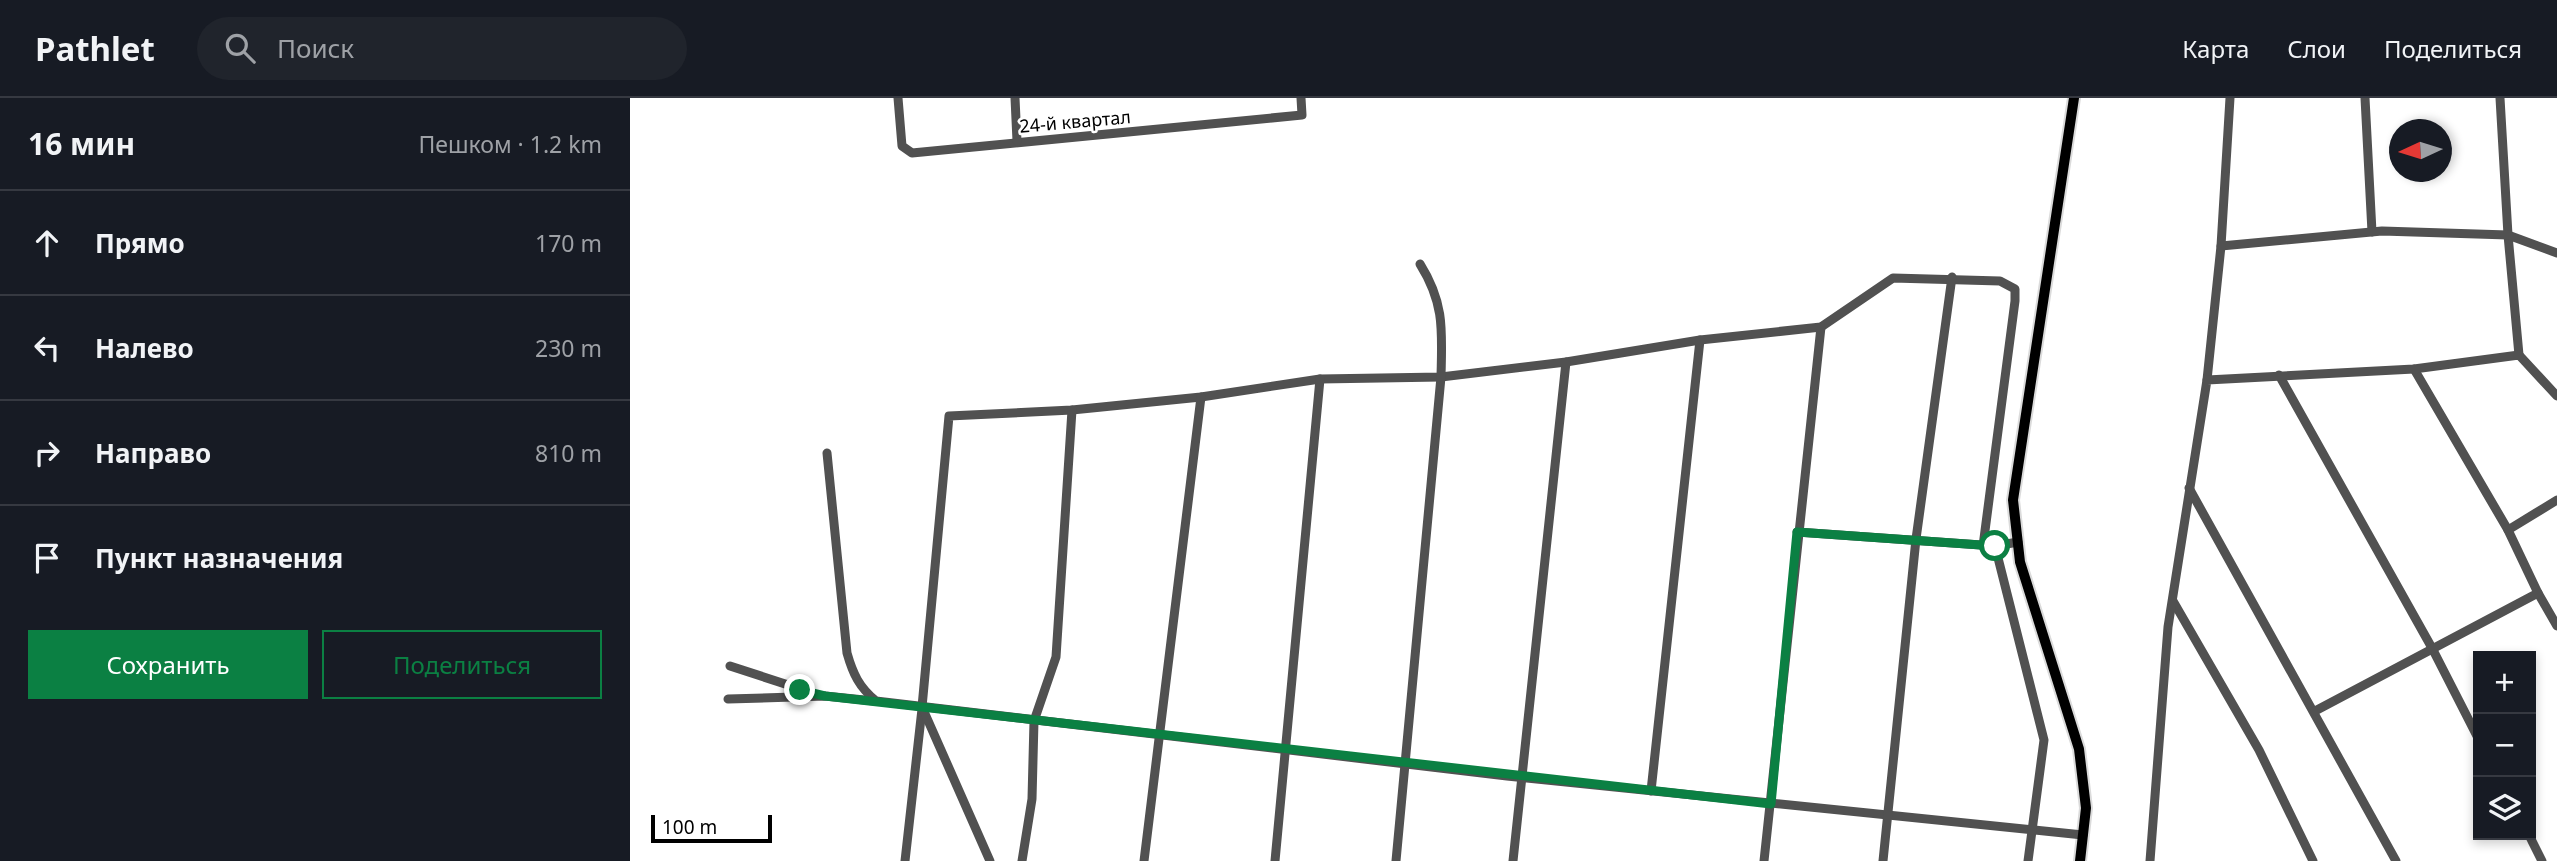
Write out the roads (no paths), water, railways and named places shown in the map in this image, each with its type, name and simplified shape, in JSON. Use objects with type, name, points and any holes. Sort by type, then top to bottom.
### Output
[{"type":"main road","points":[[2074,98],[2012,500],[2020,562],[2079,749],[2086,808],[2080,861]]},
{"type":"street","name":"24-й квартал","points":[[898,98],[902,146],[906,152],[1302,115],[1301,98]]},
{"type":"street","points":[[1015,98],[1017,141]]},
{"type":"street","points":[[2150,861],[2159,722],[2173,601],[2207,380],[2221,246],[2230,98]]},
{"type":"street","points":[[2365,98],[2372,232]]},
{"type":"street","points":[[2500,98],[2508,235],[2519,355],[2557,396]]},
{"type":"street","points":[[2221,246],[2372,232],[2508,235],[2557,253]]},
{"type":"street","points":[[1396,861],[1441,377],[1442,335],[1436,289],[1420,264]]},
{"type":"street","points":[[1883,861],[1916,539],[1952,277]]},
{"type":"street","points":[[905,861],[949,416],[1072,410],[1201,397],[1320,379],[1441,377],[1566,362],[1700,340],[1821,327],[1893,278],[1952,277],[2000,281],[2015,289],[1983,546]]},
{"type":"street","points":[[1764,861],[1797,532],[1821,327]]},
{"type":"street","points":[[1651,791],[1700,340]]},
{"type":"street","points":[[2207,380],[2414,369],[2519,355]]},
{"type":"street","points":[[1513,861],[1566,362]]},
{"type":"street","points":[[2414,369],[2508,530],[2557,626]]},
{"type":"street","points":[[2278,375],[2432,648],[2473,728]]},
{"type":"street","points":[[1275,861],[1320,379]]},
{"type":"street","points":[[1144,861],[1157,735],[1201,397]]},
{"type":"street","points":[[1022,861],[1032,799],[1034,721],[1056,657],[1072,410]]},
{"type":"street","points":[[827,453],[847,653],[853,674],[863,690],[876,701]]},
{"type":"street","points":[[2189,488],[2396,861]]},
{"type":"street","points":[[2508,530],[2557,500]]},
{"type":"street","points":[[1797,532],[1983,546],[2018,542]]},
{"type":"street","points":[[1995,546],[2044,740],[2028,861]]},
{"type":"street","points":[[2315,712],[2538,593]]},
{"type":"street","points":[[2173,601],[2259,750],[2313,861]]},
{"type":"street","points":[[730,666],[825,696]]},
{"type":"street","points":[[728,699],[825,696],[876,701],[1157,735],[1286,747],[1522,777],[2083,835]]},
{"type":"street","points":[[922,707],[989,861]]},
{"type":"street","points":[[2532,840],[2542,861]]},
{"type":"street","points":[[2152,849],[2158,861]]}]
